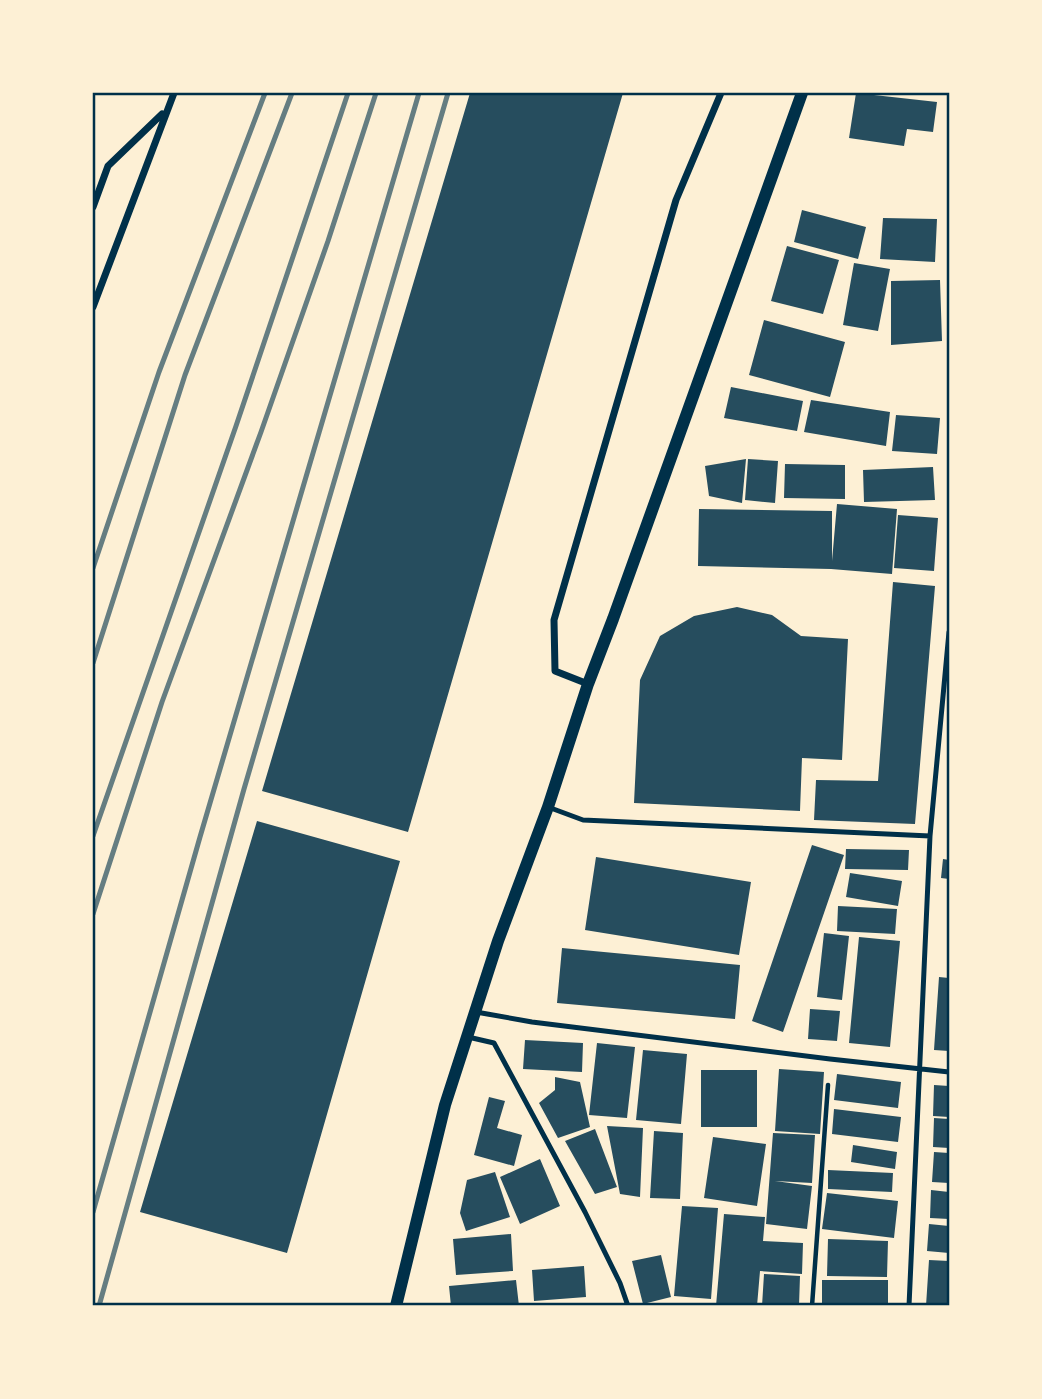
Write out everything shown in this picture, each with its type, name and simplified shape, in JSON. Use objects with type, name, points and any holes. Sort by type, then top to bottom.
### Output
[{"type":"street","points":[[93,307],[164,113],[174,93]]},
{"type":"street","points":[[588,684],[555,671],[554,620],[676,200],[721,93]]},
{"type":"street","points":[[396,1306],[445,1105],[498,941],[802,93]]},
{"type":"street","points":[[93,206],[108,166],[164,113]]},
{"type":"lane","points":[[909,1306],[930,836],[949,632]]},
{"type":"lane","points":[[548,807],[583,820],[930,836]]},
{"type":"lane","points":[[476,1012],[532,1022],[949,1072]]},
{"type":"lane","points":[[468,1037],[494,1044],[585,1212],[620,1283],[628,1306]]},
{"type":"path","points":[[812,1306],[830,1059]]},
{"type":"building","points":[[470,93],[623,93],[408,832],[262,791]]},
{"type":"building","points":[[856,93],[937,102],[933,132],[907,129],[904,146],[849,138]]},
{"type":"building","points":[[802,210],[866,227],[858,259],[794,242]]},
{"type":"building","points":[[883,218],[937,219],[935,262],[880,259]]},
{"type":"building","points":[[787,246],[839,260],[823,314],[771,301]]},
{"type":"building","points":[[854,263],[890,269],[878,331],[843,325]]},
{"type":"building","points":[[940,280],[942,341],[891,345],[891,281]]},
{"type":"building","points":[[764,320],[845,342],[830,397],[749,375]]},
{"type":"building","points":[[731,387],[803,401],[797,431],[724,418]]},
{"type":"building","points":[[811,400],[890,412],[886,446],[804,432]]},
{"type":"building","points":[[896,415],[940,418],[937,454],[892,451]]},
{"type":"building","points":[[746,459],[742,503],[709,496],[705,466]]},
{"type":"building","points":[[748,459],[778,461],[775,503],[745,500]]},
{"type":"building","points":[[785,464],[845,465],[845,499],[784,498]]},
{"type":"building","points":[[933,467],[935,500],[864,502],[863,470]]},
{"type":"building","points":[[837,504],[897,509],[892,574],[831,569],[698,566],[699,509],[832,511],[832,561]]},
{"type":"building","points":[[898,515],[938,518],[934,571],[894,568]]},
{"type":"building","points":[[893,582],[935,586],[915,824],[814,820],[816,780],[878,781]]},
{"type":"building","points":[[737,607],[772,615],[801,636],[848,639],[842,760],[802,758],[800,811],[634,803],[640,680],[660,636],[694,616]]},
{"type":"building","points":[[257,821],[400,861],[287,1253],[140,1212]]},
{"type":"building","points":[[812,845],[844,855],[783,1032],[752,1021]]},
{"type":"building","points":[[846,849],[909,850],[908,870],[845,869]]},
{"type":"building","points":[[596,857],[751,882],[739,955],[585,930]]},
{"type":"building","points":[[943,859],[949,860],[949,879],[941,878]]},
{"type":"building","points":[[850,873],[902,881],[898,906],[846,897]]},
{"type":"building","points":[[838,906],[897,909],[895,934],[837,931]]},
{"type":"building","points":[[824,933],[849,936],[842,1000],[817,997]]},
{"type":"building","points":[[859,937],[900,941],[890,1047],[849,1043]]},
{"type":"building","points":[[562,948],[740,965],[735,1019],[557,1003]]},
{"type":"building","points":[[939,977],[949,978],[949,1051],[934,1050]]},
{"type":"building","points":[[810,1009],[840,1011],[837,1041],[808,1039]]},
{"type":"building","points":[[525,1040],[583,1043],[582,1072],[523,1069]]},
{"type":"building","points":[[597,1043],[635,1047],[627,1118],[589,1115]]},
{"type":"building","points":[[643,1050],[687,1054],[681,1124],[636,1120]]},
{"type":"building","points":[[779,1069],[824,1072],[820,1134],[775,1131]]},
{"type":"building","points":[[701,1070],[757,1070],[757,1127],[701,1127]]},
{"type":"building","points":[[837,1074],[901,1082],[898,1108],[834,1100]]},
{"type":"building","points":[[555,1077],[580,1082],[590,1127],[558,1138],[539,1103],[555,1090]]},
{"type":"building","points":[[934,1085],[949,1086],[949,1117],[933,1116]]},
{"type":"building","points":[[489,1097],[505,1101],[497,1128],[522,1135],[514,1166],[474,1155]]},
{"type":"building","points":[[834,1109],[901,1117],[898,1142],[832,1134]]},
{"type":"building","points":[[934,1118],[949,1119],[949,1148],[933,1147]]},
{"type":"building","points":[[607,1126],[643,1128],[640,1197],[620,1194]]},
{"type":"building","points":[[595,1129],[617,1187],[595,1194],[565,1141]]},
{"type":"building","points":[[654,1131],[683,1133],[680,1199],[650,1198]]},
{"type":"building","points":[[773,1133],[815,1135],[812,1183],[775,1181],[812,1186],[807,1229],[766,1224]]},
{"type":"building","points":[[713,1137],[766,1144],[757,1206],[704,1198]]},
{"type":"building","points":[[853,1145],[897,1152],[895,1169],[851,1162]]},
{"type":"building","points":[[934,1152],[949,1153],[949,1183],[932,1182]]},
{"type":"building","points":[[540,1159],[560,1206],[520,1224],[500,1177]]},
{"type":"building","points":[[828,1170],[893,1173],[892,1192],[828,1189]]},
{"type":"building","points":[[495,1172],[510,1217],[466,1231],[460,1213],[467,1180]]},
{"type":"building","points":[[931,1190],[949,1192],[949,1219],[930,1218]]},
{"type":"building","points":[[827,1193],[898,1201],[894,1238],[822,1229]]},
{"type":"building","points":[[682,1206],[718,1208],[711,1299],[674,1296]]},
{"type":"building","points":[[724,1214],[765,1217],[763,1241],[803,1243],[802,1274],[760,1271],[757,1306],[716,1306]]},
{"type":"building","points":[[929,1224],[949,1226],[949,1253],[927,1251]]},
{"type":"building","points":[[511,1234],[513,1271],[456,1275],[453,1239]]},
{"type":"building","points":[[828,1239],[888,1241],[887,1277],[827,1276]]},
{"type":"building","points":[[661,1255],[671,1297],[643,1304],[632,1261]]},
{"type":"building","points":[[929,1260],[949,1261],[949,1306],[926,1306]]},
{"type":"building","points":[[584,1266],[586,1297],[534,1301],[532,1270]]},
{"type":"building","points":[[764,1274],[800,1276],[799,1306],[762,1306]]},
{"type":"building","points":[[516,1280],[519,1306],[451,1306],[449,1286]]},
{"type":"building","points":[[822,1280],[888,1280],[888,1306],[822,1306]]},
{"type":"railway","points":[[93,568],[159,372],[265,93]]},
{"type":"railway","points":[[93,663],[185,375],[292,93]]},
{"type":"railway","points":[[93,836],[236,426],[348,93]]},
{"type":"railway","points":[[93,914],[162,702],[261,432],[376,93]]},
{"type":"railway","points":[[93,1212],[200,837],[419,93]]},
{"type":"railway","points":[[99,1306],[244,789],[448,93]]}]
